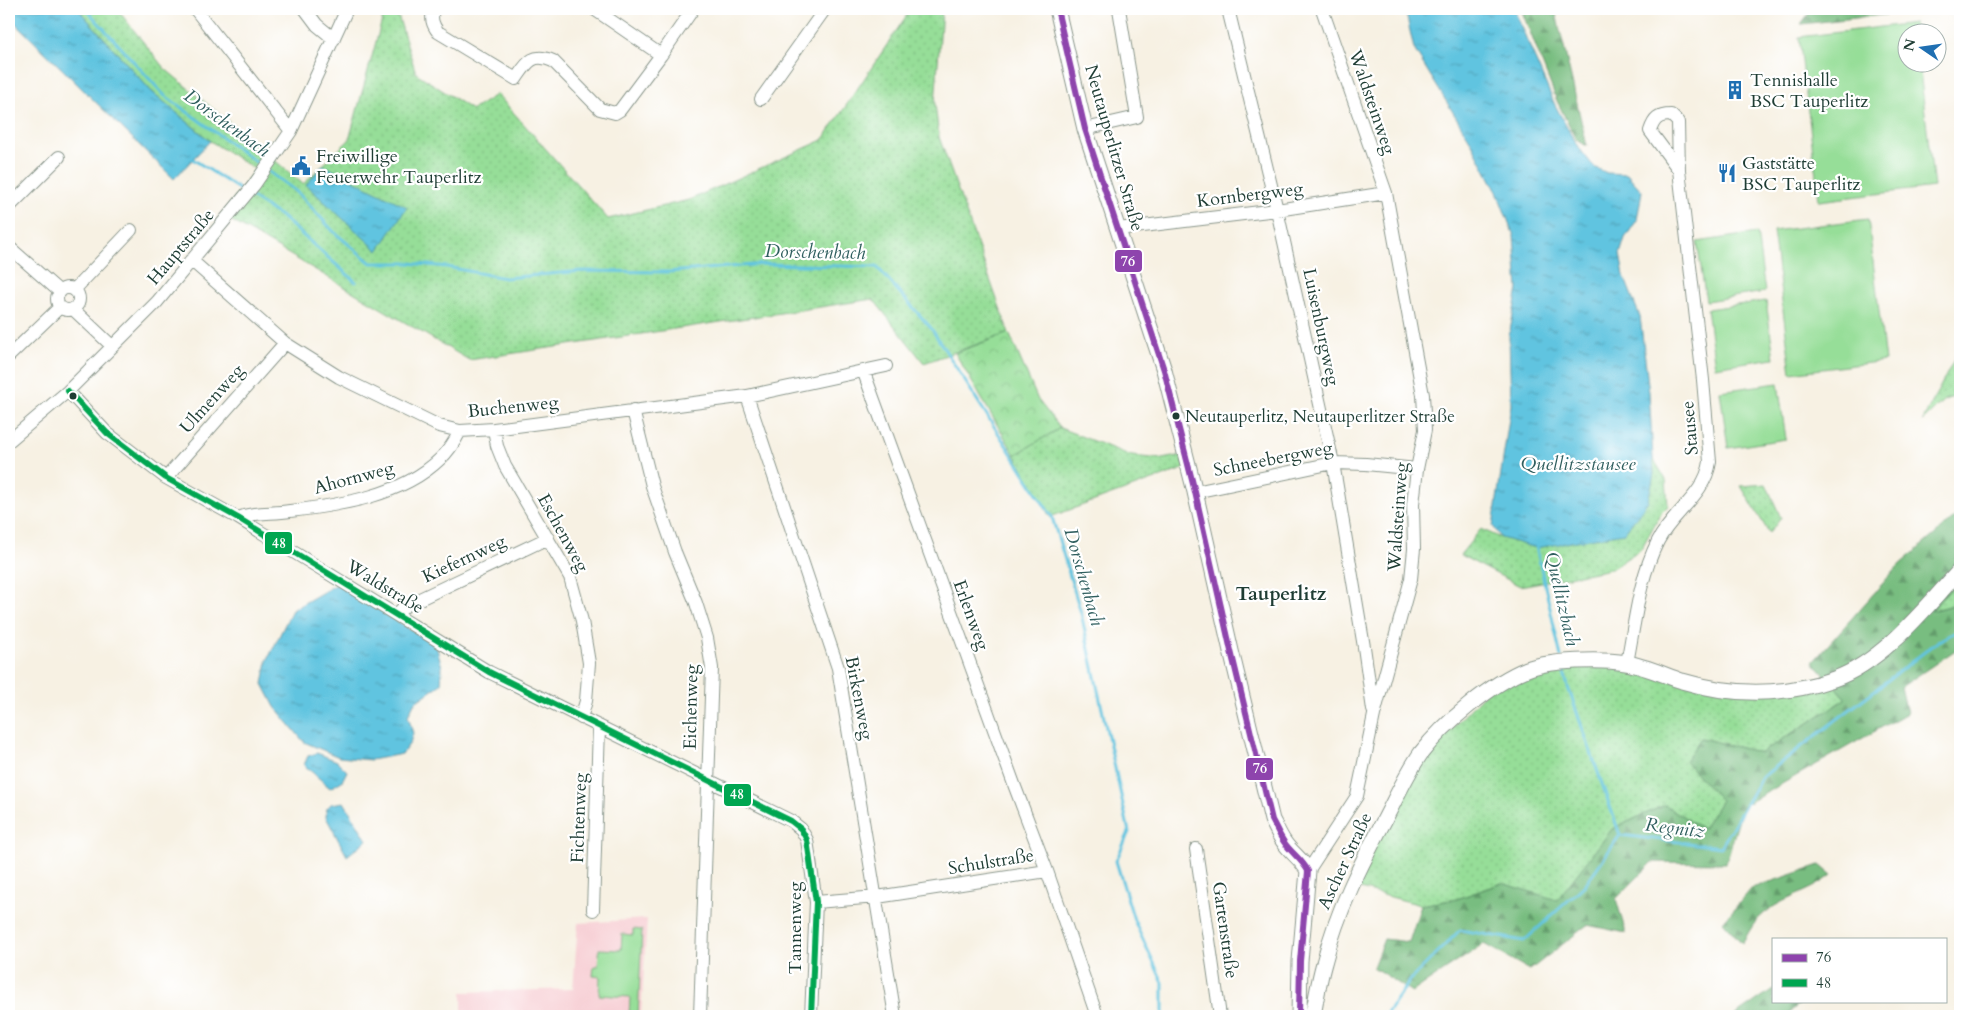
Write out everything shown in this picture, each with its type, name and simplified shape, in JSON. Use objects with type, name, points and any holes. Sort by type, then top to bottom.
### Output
[{"type":"street","points":[[195,9],[291,131]]},
{"type":"street","points":[[306,9],[317,25],[334,39]]},
{"type":"street","name":"Hauptstraße","points":[[9,441],[68,391],[157,302],[254,186],[291,131],[347,9]]},
{"type":"street","points":[[433,9],[431,17],[433,25],[438,32],[516,79],[531,60],[546,58],[554,61],[600,109],[614,113],[620,110],[693,9]]},
{"type":"street","points":[[594,9],[661,55]]},
{"type":"street","points":[[761,99],[825,9]]},
{"type":"street","name":"Neutauperlitzer Straße","points":[[1057,9],[1085,129],[1164,370],[1195,492],[1272,820],[1284,842],[1294,855],[1303,862],[1308,871]]},
{"type":"street","points":[[1085,129],[1137,117],[1119,9]]},
{"type":"street","name":"Luisenburgweg","points":[[1228,9],[1277,210],[1333,463],[1374,715]]},
{"type":"street","name":"Waldsteinweg","points":[[1308,871],[1357,796],[1374,715],[1411,579],[1417,469],[1425,430],[1423,395],[1386,193],[1322,9]]},
{"type":"street","points":[[9,207],[59,157]]},
{"type":"street","name":"Stausee","points":[[1627,663],[1641,590],[1651,556],[1659,539],[1703,485],[1708,475],[1710,462],[1703,380],[1679,170]]},
{"type":"street","name":"Kornbergweg","points":[[1118,229],[1277,210],[1386,193]]},
{"type":"street","points":[[74,290],[131,230]]},
{"type":"street","points":[[9,247],[60,292]]},
{"type":"street","name":"Buchenweg","points":[[192,260],[285,343],[339,377],[374,395],[439,426],[460,431],[494,429],[747,396],[886,366]]},
{"type":"street","points":[[67,288],[74,290],[80,297],[76,308],[66,310],[60,307],[57,300],[60,292],[67,288]]},
{"type":"street","points":[[9,356],[60,307]]},
{"type":"street","points":[[76,308],[114,344]]},
{"type":"street","name":"Ulmenweg","points":[[166,478],[285,343]]},
{"type":"street","name":"Erlenweg","points":[[863,370],[1014,787],[1047,871]]},
{"type":"street","name":"Waldstraße","points":[[68,391],[107,433],[166,478],[238,518],[489,672],[599,728],[707,779]]},
{"type":"street","name":"Birkenweg","points":[[747,396],[838,668],[877,896],[895,1016]]},
{"type":"street","name":"Eichenweg","points":[[633,410],[652,486],[707,638],[712,668],[700,1016]]},
{"type":"street","name":"Eschenweg","points":[[494,429],[497,446],[505,466],[570,577],[582,622],[589,663],[586,701],[581,718]]},
{"type":"street","name":"Ahornweg","points":[[238,518],[249,513],[288,512],[327,506],[394,488],[418,476],[441,459],[460,431]]},
{"type":"street","name":"Schneebergweg","points":[[1195,492],[1333,463],[1417,469]]},
{"type":"street","name":"Kiefernweg","points":[[397,614],[405,606],[548,538]]},
{"type":"street","name":"Ascher Straße","points":[[1313,1016],[1324,963],[1338,917],[1362,864],[1404,783],[1421,754],[1439,733],[1465,708],[1494,688],[1528,668],[1577,660],[1627,663],[1719,690],[1761,693],[1797,690],[1836,678],[1865,663],[1900,634],[1960,570]]},
{"type":"street","name":"Fichtenweg","points":[[593,910],[599,728]]},
{"type":"street","name":"Tannenweg","points":[[707,779],[791,821],[801,829],[807,840],[816,902],[811,1016]]},
{"type":"street","name":"Gartenstraße","points":[[1196,849],[1220,1016]]},
{"type":"street","name":"Schulstraße","points":[[816,902],[877,896],[1047,871],[1097,1016]]},
{"type":"street","points":[[1300,1016],[1300,960],[1308,871]]},
{"type":"shaded area","points":[[647,919],[641,1016],[462,1016],[462,992],[573,989],[578,923]]},
{"type":"green space","points":[[78,9],[117,9],[164,68],[303,184],[349,140],[385,9],[396,9],[416,73],[472,110],[497,94],[608,219],[689,200],[823,140],[911,9],[942,9],[935,104],[939,137],[1009,333],[924,363],[873,299],[469,360],[222,215],[255,169],[210,141],[151,91]]},
{"type":"green space","points":[[1521,9],[1555,9],[1587,146],[1576,140],[1557,101]]},
{"type":"green space","points":[[1812,9],[1912,9],[1910,12],[1801,24]]},
{"type":"green space","points":[[1896,25],[1896,72],[1920,72],[1934,187],[1819,201],[1799,37]]},
{"type":"green space","points":[[1868,219],[1885,361],[1791,373],[1773,231]]},
{"type":"green space","points":[[1757,233],[1765,292],[1706,301],[1697,242]]},
{"type":"green space","points":[[1766,301],[1774,358],[1715,367],[1707,309]]},
{"type":"green space","points":[[1009,333],[1038,400],[1060,428],[1015,455],[955,353]]},
{"type":"green space","points":[[1960,348],[1960,395],[1944,400],[1922,422]]},
{"type":"green space","points":[[1778,383],[1786,439],[1728,448],[1720,391]]},
{"type":"green space","points":[[1060,428],[1132,456],[1162,459],[1183,455],[1186,468],[1050,517],[1015,455]]},
{"type":"green space","points":[[1653,458],[1666,480],[1668,506],[1661,513],[1641,549],[1611,569],[1520,586],[1460,555],[1481,529],[1501,538],[1654,474]]},
{"type":"green space","points":[[1766,484],[1781,518],[1769,533],[1741,486]]},
{"type":"green space","points":[[1960,513],[1960,579],[1931,611],[1960,603],[1960,647],[1901,687],[1907,713],[1743,806],[1726,863],[1653,862],[1616,899],[1626,933],[1587,925],[1530,970],[1484,944],[1412,992],[1373,967],[1384,939],[1409,942],[1421,905],[1457,899],[1502,883],[1557,900],[1612,829],[1665,805],[1703,829],[1721,800],[1685,761],[1701,738],[1761,753],[1846,699],[1813,662],[1899,565]]},
{"type":"green space","points":[[1960,579],[1960,603],[1930,611]]},
{"type":"green space","points":[[1577,657],[1684,679],[1760,690],[1826,677],[1846,699],[1761,753],[1701,738],[1685,761],[1721,800],[1703,829],[1665,805],[1612,829],[1557,901],[1502,883],[1457,899],[1421,905],[1353,887],[1401,782],[1492,686]]},
{"type":"green space","points":[[1820,865],[1832,875],[1814,887],[1774,906],[1757,920],[1742,943],[1723,922],[1752,888]]},
{"type":"green space","points":[[633,929],[642,930],[638,1016],[629,1016],[630,997],[599,995],[600,977],[593,976],[594,966],[598,966],[599,949],[621,950],[622,934],[633,935]]},
{"type":"green space","points":[[1772,990],[1772,1002],[1802,1002],[1785,1016],[1734,1016]]},
{"type":"water","points":[[9,9],[78,9],[151,91],[210,141],[174,179],[9,17]]},
{"type":"water","name":"Quellitzstausee","points":[[1405,9],[1515,9],[1555,105],[1576,144],[1594,167],[1607,173],[1627,174],[1642,191],[1637,220],[1625,238],[1620,254],[1624,276],[1640,317],[1649,392],[1654,474],[1648,501],[1624,533],[1536,548],[1501,538],[1493,526],[1511,405],[1509,336],[1518,289],[1514,236],[1497,192],[1470,140],[1414,49]]},
{"type":"water","points":[[323,165],[407,207],[378,251],[306,185]]},
{"type":"water","points":[[337,584],[436,645],[442,667],[441,684],[414,703],[408,716],[413,733],[410,743],[402,754],[371,760],[339,757],[304,742],[275,707],[263,684],[267,661],[292,610]]},
{"type":"water","points":[[317,753],[337,761],[347,771],[342,781],[330,788],[304,765],[308,756]]},
{"type":"water","points":[[344,802],[367,840],[347,856],[326,817],[327,808],[331,804]]},
{"type":"waterway","name":"Dorschenbach","points":[[86,9],[164,95],[263,167]]},
{"type":"waterway","name":"Dorschenbach","points":[[191,158],[245,193]]},
{"type":"waterway","name":"Dorschenbach","points":[[268,171],[298,193],[334,232],[371,263],[409,263],[447,267],[505,278],[582,271],[668,272],[765,264],[877,267],[931,328],[1052,517],[1081,613],[1129,832],[1116,861],[1134,920],[1163,983],[1163,1016]]},
{"type":"waterway","name":"Dorschenbach","points":[[250,196],[282,217],[356,282]]},
{"type":"waterway","name":"Quellitzbach","points":[[1536,546],[1561,657]]},
{"type":"waterway","name":"Regnitz","points":[[1385,1016],[1412,978],[1460,930],[1524,941],[1585,885],[1620,835],[1721,847],[1761,778],[1940,640],[1960,630]]},
{"type":"waterway","name":"Quellitzbach","points":[[1563,668],[1620,835]]},
{"type":"transit line","name":"76","points":[[1057,9],[1085,129],[1164,370],[1195,492],[1272,820],[1284,842],[1308,871],[1300,961],[1299,1015],[1301,1016]]},
{"type":"transit line","name":"48","points":[[68,391],[107,433],[166,478],[238,518],[489,672],[791,821],[801,829],[807,840],[816,902],[811,1016]]},
{"type":"place","name":"Tennishalle BSC Tauperlitz","points":[[1735,90]]},
{"type":"place","name":"Freiwillige Feuerwehr Tauperlitz","points":[[301,166]]},
{"type":"place","name":"Gaststätte BSC Tauperlitz","points":[[1727,173]]},
{"type":"place","name":"Neutauperlitz, Neutauperlitzer Straße","points":[[1176,416]]},
{"type":"district","name":"Tauperlitz","points":[[1281,593]]}]
